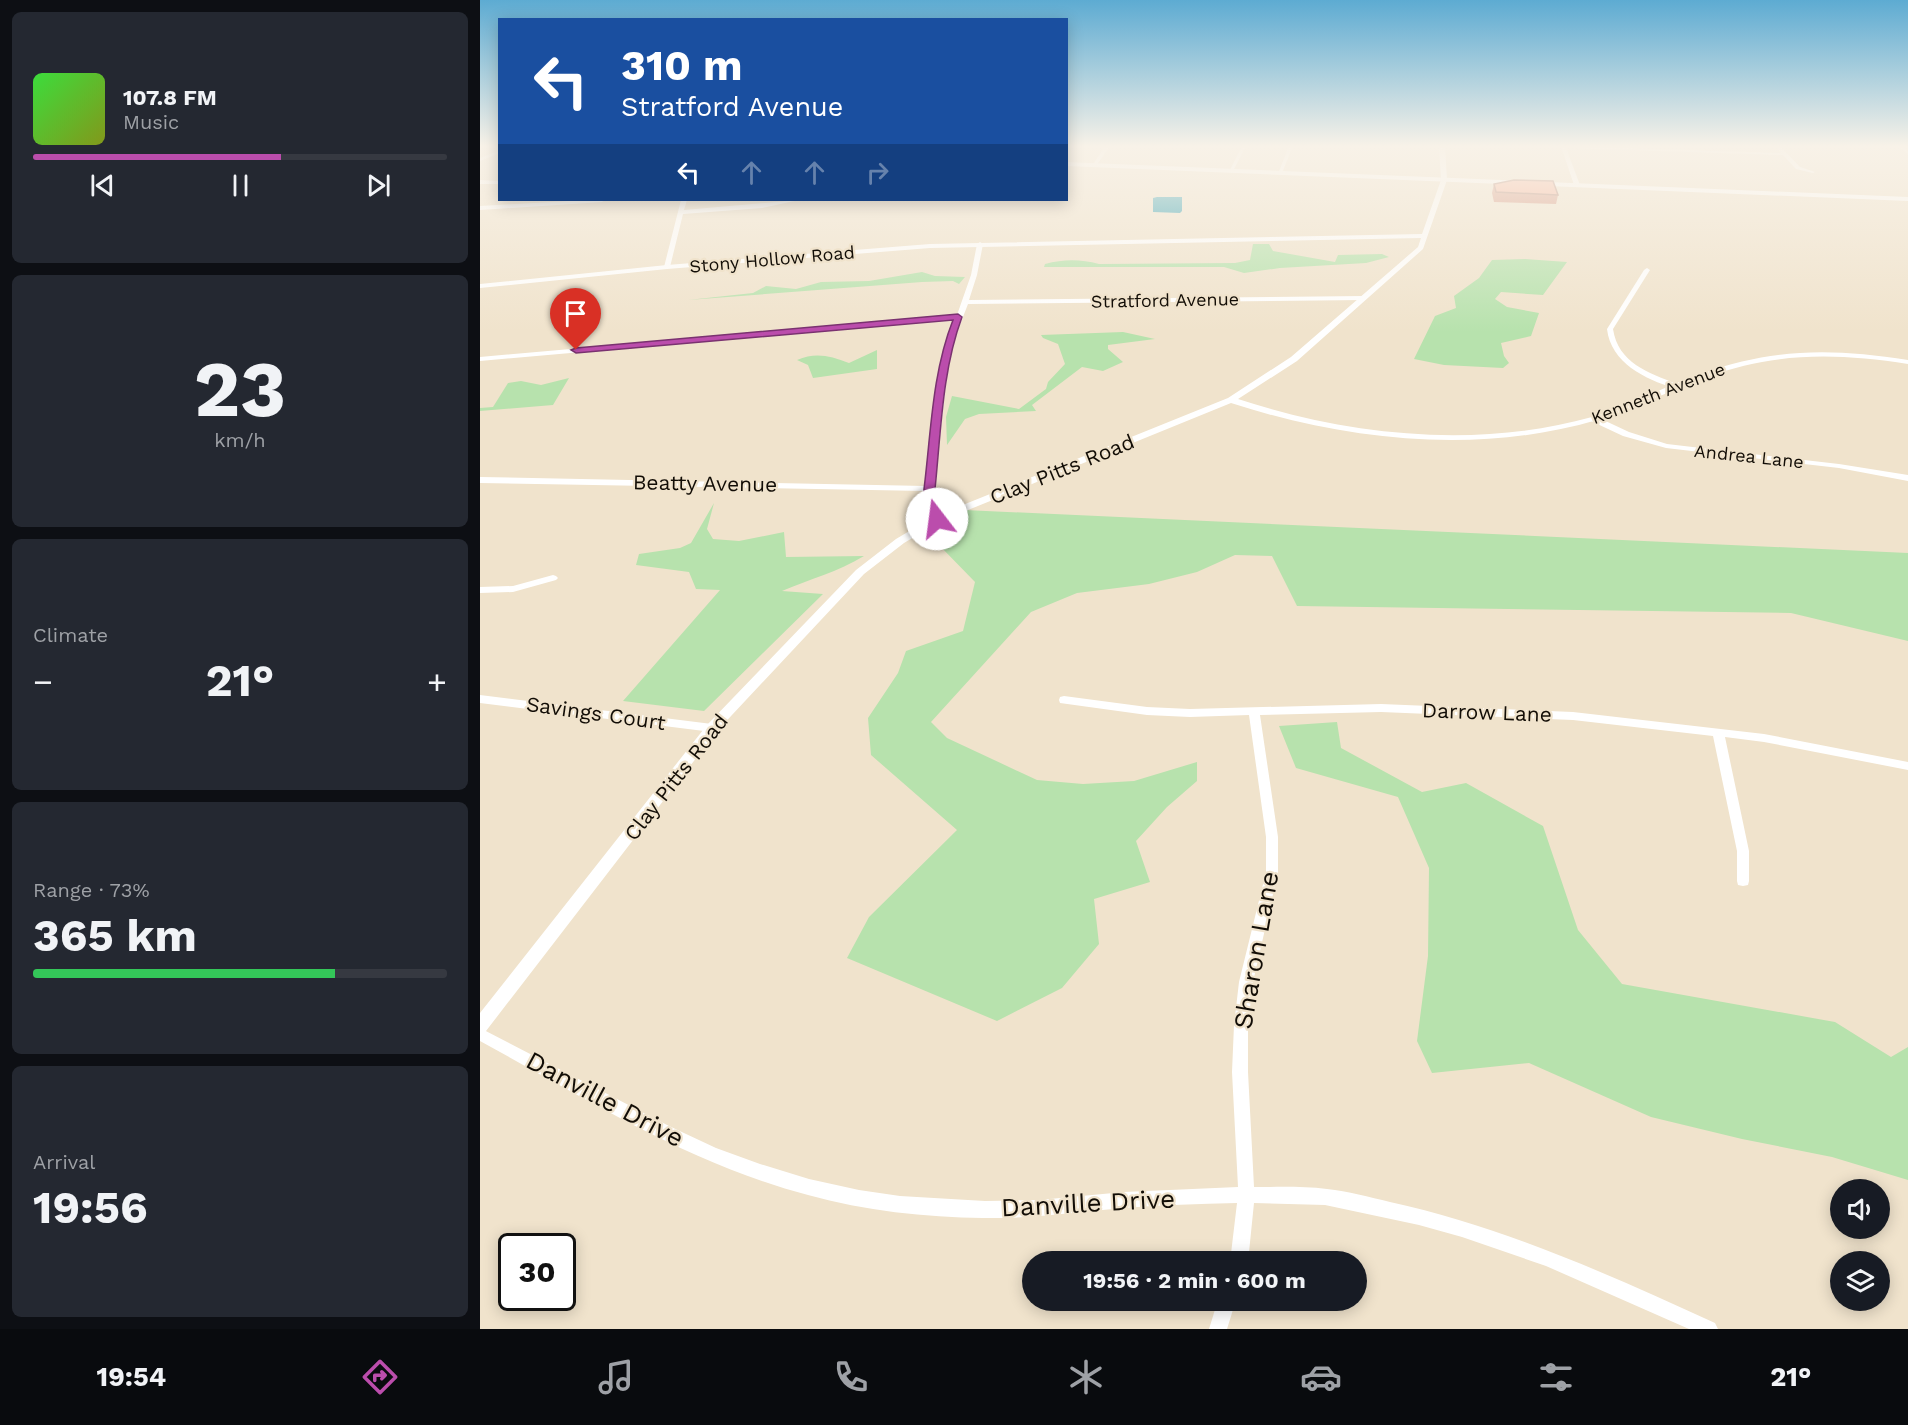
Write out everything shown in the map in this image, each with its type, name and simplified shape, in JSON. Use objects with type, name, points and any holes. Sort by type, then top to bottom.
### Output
[{"type":"street","points":[[667,267],[683,208]]},
{"type":"street","points":[[682,212],[735,208]]},
{"type":"street","name":"Clay Pitts Road","points":[[480,1026],[712,728],[860,573],[900,541],[937,519],[1231,400],[1294,360],[1421,248],[1434,208]]},
{"type":"street","name":"Stony Hollow Road","points":[[480,286],[667,267],[980,244],[1424,236]]},
{"type":"street","points":[[937,519],[928,506],[944,366],[948,344],[976,273],[980,244]]},
{"type":"street","points":[[1647,270],[1610,329],[1610,337],[1614,348],[1622,357],[1651,376],[1674,386]]},
{"type":"street","name":"Stratford Avenue","points":[[966,302],[1364,298]]},
{"type":"street","points":[[480,358],[958,317]]},
{"type":"street","name":"Kenneth Avenue","points":[[1231,400],[1255,409],[1311,423],[1380,434],[1419,436],[1511,433],[1593,419],[1674,386],[1752,359],[1792,353],[1852,354],[1908,362]]},
{"type":"street","name":"Andrea Lane","points":[[1593,419],[1626,434],[1666,446],[1828,465],[1908,478]]},
{"type":"street","name":"Beatty Avenue","points":[[480,480],[929,489]]},
{"type":"street","points":[[480,590],[513,589],[553,578]]},
{"type":"street","name":"Savings Court","points":[[480,699],[712,728]]},
{"type":"street","name":"Darrow Lane","points":[[1064,700],[1147,711],[1254,712],[1381,708],[1573,716],[1718,732],[1821,748],[1908,766]]},
{"type":"street","name":"Sharon Lane","points":[[1240,1251],[1246,1196],[1240,1072],[1241,1026],[1246,982],[1272,872],[1272,837],[1254,712]]},
{"type":"street","points":[[1718,732],[1743,851],[1743,881]]},
{"type":"street","name":"Danville Drive","points":[[480,1034],[710,1154],[781,1179],[857,1198],[938,1207],[1026,1209],[1125,1200],[1246,1196],[1326,1197],[1468,1228],[1618,1288],[1709,1329]]},
{"type":"street","points":[[1218,1329],[1224,1311]]},
{"type":"green space","points":[[1253,244],[1269,244],[1273,251],[1335,262],[1338,255],[1382,254],[1389,257],[1366,263],[1280,268],[1244,273],[1224,267],[1044,267],[1045,264],[1072,260],[1099,264],[1235,263],[1250,260]]},
{"type":"green space","points":[[1525,259],[1567,262],[1543,295],[1501,292],[1495,299],[1507,307],[1539,313],[1531,336],[1501,343],[1504,356],[1509,363],[1503,368],[1444,365],[1414,359],[1435,316],[1456,308],[1454,296],[1479,278],[1492,260]]},
{"type":"green space","points":[[922,272],[935,276],[965,277],[959,284],[953,281],[922,282],[688,300],[753,293],[766,286],[796,289],[821,282],[869,281]]},
{"type":"green space","points":[[1123,332],[1155,339],[1108,345],[1108,349],[1123,362],[1103,371],[1082,367],[1032,405],[1036,411],[979,414],[965,419],[947,445],[946,417],[952,396],[1019,409],[1046,389],[1048,382],[1065,364],[1058,344],[1041,335]]},
{"type":"green space","points":[[877,350],[877,369],[813,378],[808,365],[797,360],[810,356],[823,356],[849,363]]},
{"type":"green space","points":[[569,378],[553,405],[480,411],[480,408],[493,407],[508,383],[521,381],[541,385]]},
{"type":"green space","points":[[714,503],[707,529],[713,539],[739,541],[784,532],[786,557],[864,556],[834,571],[782,591],[823,594],[704,711],[623,701],[720,590],[696,589],[689,572],[636,565],[639,554],[680,548],[691,543]]},
{"type":"green space","points":[[943,509],[1908,553],[1908,641],[1791,613],[1297,606],[1272,556],[1235,555],[1197,572],[1149,584],[1077,593],[1031,612],[931,722],[947,738],[1037,780],[1083,784],[1134,781],[1197,762],[1197,781],[1167,807],[1136,841],[1150,882],[1094,899],[1099,944],[1062,988],[997,1021],[847,958],[869,917],[957,830],[871,755],[868,718],[898,673],[906,651],[963,631],[975,582],[938,544]]},
{"type":"green space","points":[[1337,722],[1341,748],[1422,792],[1466,783],[1543,826],[1578,930],[1622,984],[1835,1022],[1891,1057],[1908,1047],[1908,1180],[1832,1157],[1742,1139],[1651,1117],[1529,1063],[1432,1073],[1417,1041],[1428,956],[1429,868],[1398,797],[1296,768],[1279,726]]},
{"type":"water","points":[[1153,208],[1182,208],[1180,213],[1153,212]]},
{"type":"route","points":[[576,350],[958,317],[948,344],[944,366],[929,489],[928,506],[937,519]]}]
